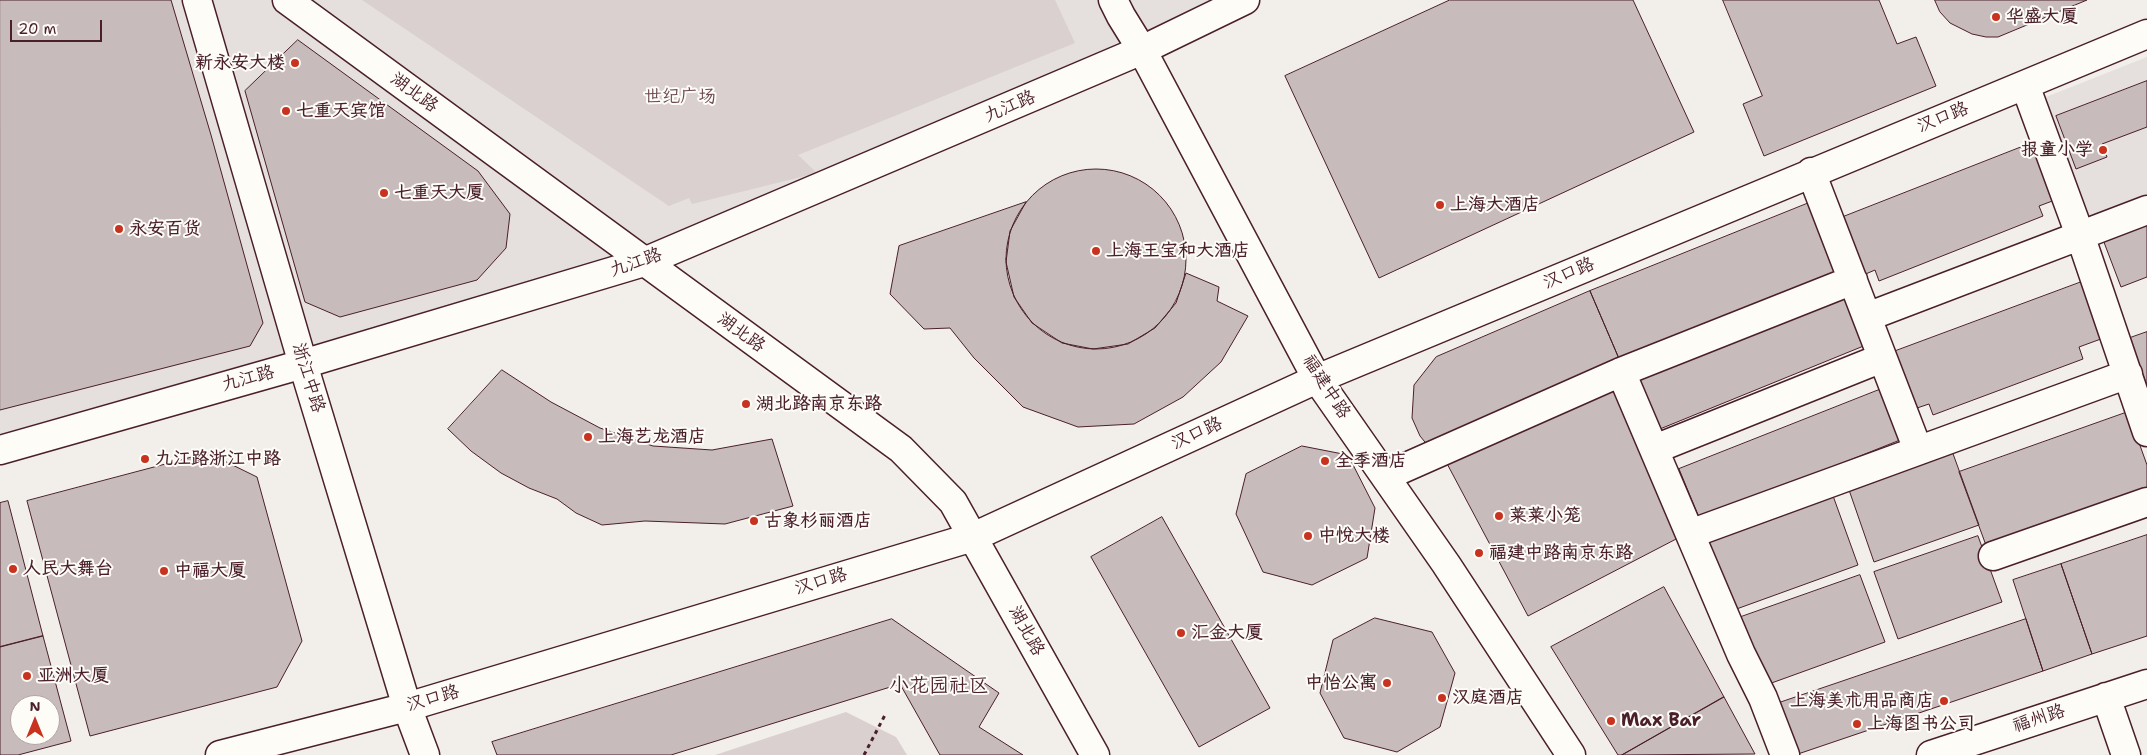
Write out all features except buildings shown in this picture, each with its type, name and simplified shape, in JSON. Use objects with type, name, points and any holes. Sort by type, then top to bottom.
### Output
[{"type":"street","name":"浙江中路","points":[[197,0],[303,364],[407,707],[425,755]]},
{"type":"street","name":"湖北路","points":[[287,0],[901,449],[953,502],[1095,755]]},
{"type":"street","name":"福建中路","points":[[1113,0],[1120,16],[1142,50],[1318,379],[1386,476],[1570,755]]},
{"type":"street","name":"九江路","points":[[0,450],[303,364],[644,262],[1142,50],[1245,0]]},
{"type":"street","name":"汉口路","points":[[220,755],[407,707],[973,537],[1318,379],[1811,172],[2147,34]]},
{"type":"street","points":[[2026,85],[2080,234],[2147,432]]},
{"type":"street","points":[[1811,172],[1918,450]]},
{"type":"street","points":[[1867,317],[2147,210]]},
{"type":"street","points":[[1386,476],[1622,372],[1853,280]]},
{"type":"street","points":[[1655,449],[1882,358]]},
{"type":"street","points":[[1622,372],[1690,534],[1763,698],[1785,755]]},
{"type":"street","points":[[1690,534],[2128,374]]},
{"type":"street","points":[[1993,556],[2147,502]]},
{"type":"street","name":"福州路","points":[[1931,755],[2147,684]]},
{"type":"street","points":[[2106,698],[2126,755]]},
{"type":"path","points":[[864,755],[885,715]]},
{"type":"shaded area","points":[[0,0],[1245,0],[644,262],[0,450]]},
{"type":"shaded area","name":"报童小学","points":[[2147,57],[2147,200],[2086,222],[2041,99]]},
{"type":"green space","name":"世纪广场","points":[[362,0],[1055,0],[1075,43],[798,155],[817,173],[692,204],[689,198],[669,206]]},
{"type":"green space","points":[[846,712],[896,737],[907,755],[715,755]]},
{"type":"place","name":"华盛大厦","points":[[1996,17]]},
{"type":"place","name":"新永安大楼","points":[[295,63]]},
{"type":"place","name":"七重天宾馆","points":[[286,111]]},
{"type":"place","name":"报童小学","points":[[2103,150]]},
{"type":"place","name":"七重天大厦","points":[[384,193]]},
{"type":"place","name":"上海大酒店","points":[[1440,205]]},
{"type":"place","name":"永安百货","points":[[119,229]]},
{"type":"place","name":"上海王宝和大酒店","points":[[1096,251]]},
{"type":"place","name":"湖北路南京东路","points":[[746,404]]},
{"type":"place","name":"上海艺龙酒店","points":[[588,437]]},
{"type":"place","name":"九江路浙江中路","points":[[145,459]]},
{"type":"place","name":"全季酒店","points":[[1325,461]]},
{"type":"place","name":"莱莱小笼","points":[[1499,516]]},
{"type":"place","name":"古象杉丽酒店","points":[[754,521]]},
{"type":"place","name":"中悦大楼","points":[[1308,536]]},
{"type":"place","name":"福建中路南京东路","points":[[1479,553]]},
{"type":"place","name":"人民大舞台","points":[[13,569]]},
{"type":"place","name":"中福大厦","points":[[164,571]]},
{"type":"place","name":"汇金大厦","points":[[1181,633]]},
{"type":"place","name":"亚洲大厦","points":[[27,676]]},
{"type":"place","name":"中怡公寓","points":[[1387,683]]},
{"type":"place","name":"汉庭酒店","points":[[1442,698]]},
{"type":"place","name":"上海美术用品商店","points":[[1944,701]]},
{"type":"place","name":"Max Bar","points":[[1611,721]]},
{"type":"place","name":"上海图书公司","points":[[1857,724]]},
{"type":"district","name":"小花园社区","points":[[939,687]]}]
